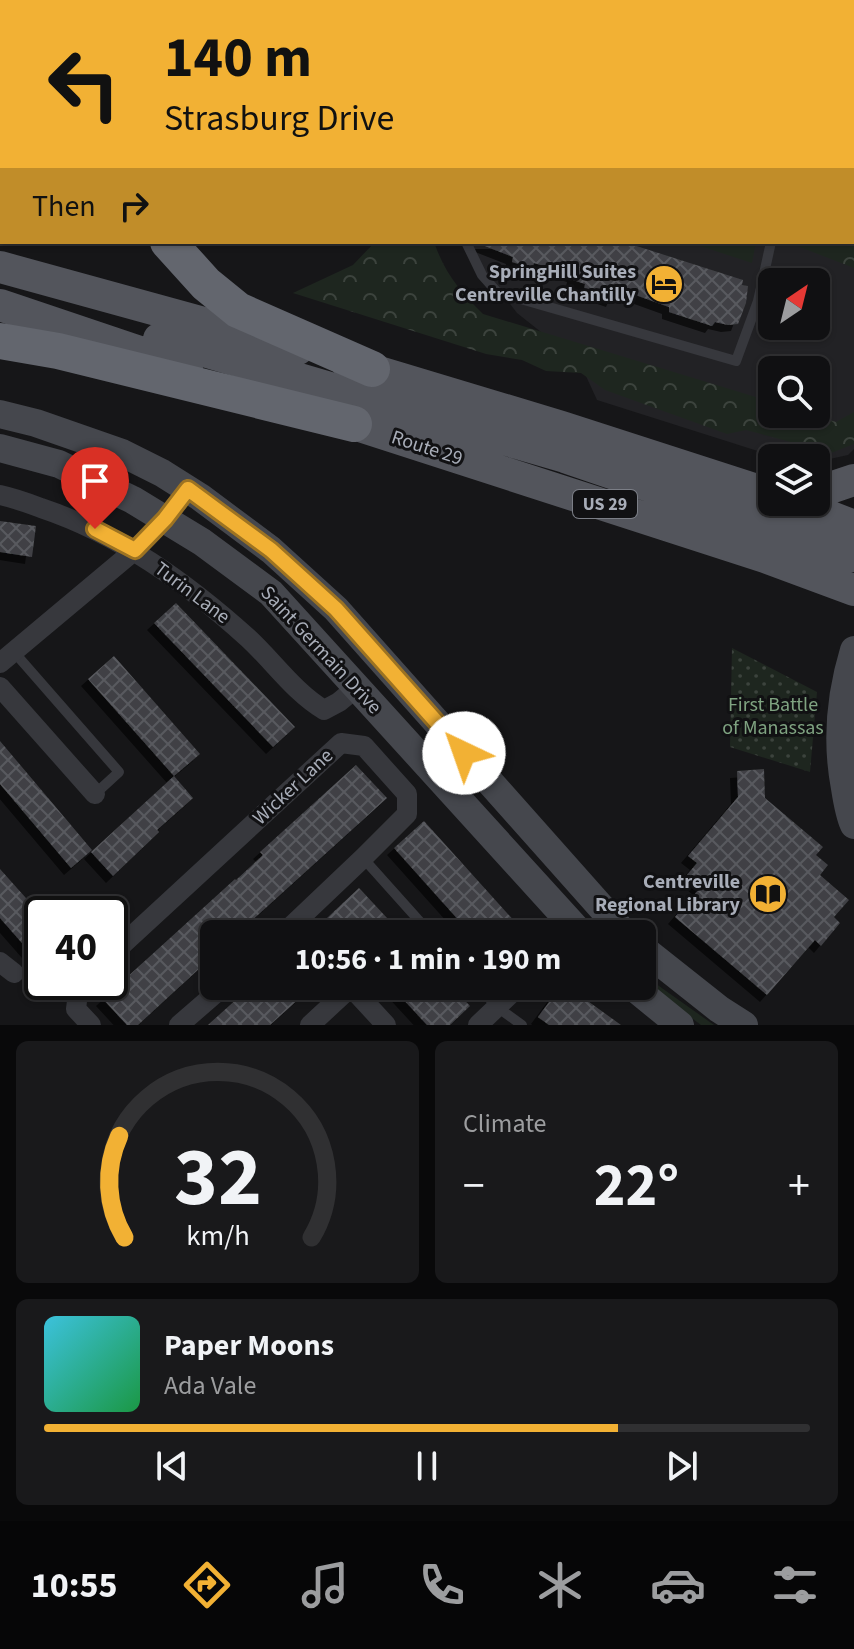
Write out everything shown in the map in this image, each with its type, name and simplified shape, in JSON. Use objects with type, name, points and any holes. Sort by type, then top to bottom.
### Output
[{"type":"highway","points":[[170,244],[206,284],[238,310],[372,369]]},
{"type":"highway","points":[[6,319],[58,351],[354,424]]},
{"type":"main road","points":[[0,267],[372,369],[758,490]]},
{"type":"main road","points":[[6,319],[180,344],[210,352],[565,457],[854,556]]},
{"type":"main road","name":"Route 29","points":[[354,424],[738,548],[854,590]]},
{"type":"main road","points":[[700,470],[758,481]]},
{"type":"main road","points":[[830,488],[854,480]]},
{"type":"main road","points":[[828,516],[854,526]]},
{"type":"street","name":"Saint Germain Drive","points":[[0,414],[122,453],[162,473],[271,550],[336,609],[613,920]]},
{"type":"street","name":"Saint Germain Drive","points":[[0,448],[59,464],[109,488],[202,542],[271,593],[565,920]]},
{"type":"street","points":[[7,658],[135,550],[188,489]]},
{"type":"street","name":"Turin Lane","points":[[0,495],[74,519],[135,550],[220,613],[310,701],[324,710],[357,687]]},
{"type":"street","points":[[854,650],[839,722],[842,771],[854,825]]},
{"type":"street","points":[[0,687],[95,794]]},
{"type":"street","name":"Wicker Lane","points":[[128,939],[341,743],[364,746],[407,794],[407,814],[304,920]]},
{"type":"street","points":[[589,920],[601,907]]},
{"type":"street","points":[[656,959],[744,1025]]},
{"type":"street","points":[[77,1000],[76,1009],[91,1025]]},
{"type":"street","points":[[179,1025],[208,1000]]},
{"type":"street","points":[[310,1025],[336,1000]]},
{"type":"street","points":[[362,1000],[386,1025]]},
{"type":"street","points":[[478,1025],[504,1000]]},
{"type":"street","points":[[649,1000],[680,1025]]},
{"type":"lane","points":[[467,244],[482,275],[497,292],[736,361],[758,301],[771,244]]},
{"type":"lane","points":[[7,658],[119,772],[95,794]]},
{"type":"lane","points":[[363,858],[418,920]]},
{"type":"lane","points":[[491,1000],[522,1025]]},
{"type":"shaded area","points":[[465,244],[854,244],[854,449],[848,455],[830,459],[830,444],[758,444],[758,451],[597,400],[580,363],[517,313]]},
{"type":"green space","points":[[373,244],[435,244],[454,281],[483,314],[758,398],[758,428],[830,428],[830,420],[836,422],[854,412],[854,444],[831,453],[830,444],[798,444],[746,430],[727,434],[605,390],[581,373],[546,371],[522,360],[486,354],[293,293],[353,265]]},
{"type":"green space","points":[[694,244],[756,244],[752,263]]},
{"type":"green space","points":[[792,244],[854,244],[854,268]]},
{"type":"green space","name":"First Battle of Manassas","points":[[732,648],[817,692],[810,772],[730,747]]},
{"type":"green space","points":[[656,984],[714,1025],[701,1025],[656,991]]},
{"type":"building","name":"SpringHill Suites Centreville Chantilly","points":[[480,244],[630,244],[743,280],[742,285],[748,286],[746,303],[738,324],[715,322],[712,326],[669,312],[669,307],[630,293],[627,297],[616,293],[613,300],[584,290],[585,284],[573,280],[574,275],[534,263],[532,268],[512,262],[513,257]]},
{"type":"building","points":[[0,521],[36,526],[32,557],[0,552]]},
{"type":"building","points":[[176,603],[295,727],[273,747],[154,623]]},
{"type":"building","points":[[114,656],[200,754],[174,776],[88,679]]},
{"type":"building","points":[[0,741],[92,850],[71,868],[0,784]]},
{"type":"building","points":[[356,765],[387,798],[252,920],[200,920],[200,968],[138,1025],[127,1025],[104,1000],[128,1000],[128,976],[263,855],[260,852]]},
{"type":"building","name":"Centreville Regional Library","points":[[764,769],[765,798],[823,847],[816,855],[828,865],[820,875],[849,900],[834,917],[840,923],[821,946],[815,940],[767,995],[675,917],[700,888],[686,876],[697,863],[688,856],[738,797],[737,771]]},
{"type":"building","points":[[174,776],[193,798],[113,876],[91,852]]},
{"type":"building","points":[[424,821],[513,920],[458,920],[394,848]]},
{"type":"building","points":[[0,869],[24,896],[24,945],[0,918]]},
{"type":"building","points":[[359,888],[389,920],[329,920],[327,918]]},
{"type":"building","points":[[236,1000],[298,1000],[270,1025],[208,1025]]},
{"type":"building","points":[[404,1000],[464,1000],[470,1006],[450,1025],[427,1025]]},
{"type":"building","points":[[551,1000],[586,1000],[621,1025],[549,1025],[538,1017]]},
{"type":"place","name":"SpringHill Suites Centreville Chantilly","points":[[664,284]]},
{"type":"place","name":"Centreville Regional Library","points":[[768,894]]},
{"type":"route","points":[[95,529],[135,550],[188,489],[271,550],[336,609],[464,753]]}]
